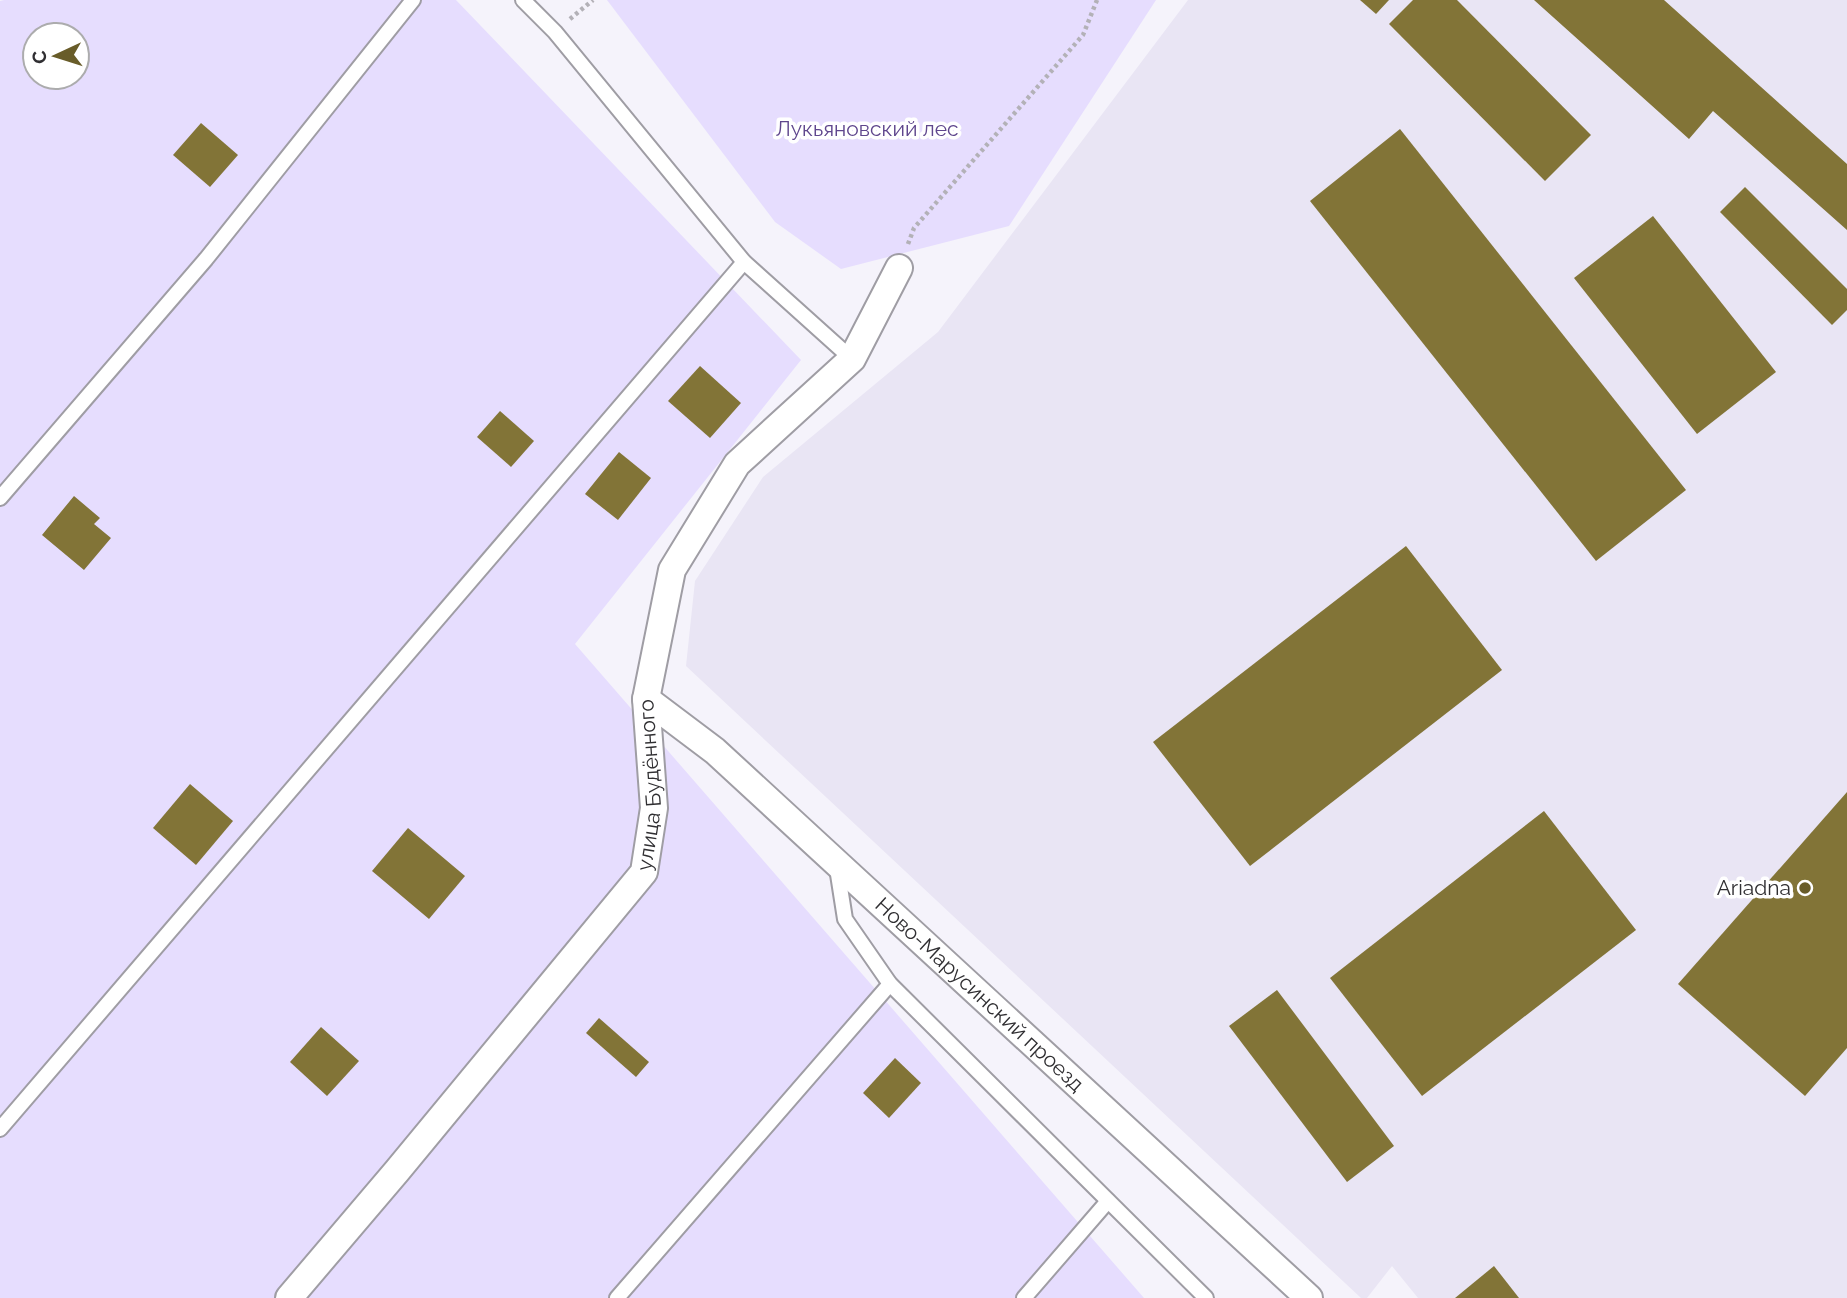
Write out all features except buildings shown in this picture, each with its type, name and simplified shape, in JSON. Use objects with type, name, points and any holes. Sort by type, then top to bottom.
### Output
[{"type":"street","name":"улица Будённого","points":[[289,1298],[644,872],[654,808],[646,699],[672,570],[737,464],[852,359],[899,268]]},
{"type":"street","name":"Ново-Марусинский проезд","points":[[646,699],[715,751],[1309,1298]]},
{"type":"lane","points":[[0,498],[206,258],[413,0]]},
{"type":"lane","points":[[523,0],[555,32],[744,262],[852,359]]},
{"type":"lane","points":[[0,1129],[744,262]]},
{"type":"lane","points":[[836,864],[845,919],[890,984],[1206,1298]]},
{"type":"lane","points":[[617,1298],[890,984]]},
{"type":"lane","points":[[1024,1298],[1108,1201]]},
{"type":"path","points":[[899,268],[914,228],[1083,34],[1097,0]]},
{"type":"shaded area","points":[[1188,0],[1847,0],[1847,1298],[1418,1298],[1392,1266],[1367,1298],[1361,1298],[686,666],[695,581],[763,477],[938,332]]},
{"type":"green space","points":[[456,0],[801,360],[575,644],[1144,1298],[0,1298],[0,1]]},
{"type":"green space","name":"Лукьяновский лес","points":[[607,0],[1156,0],[1009,226],[841,269],[775,222]]},
{"type":"place","name":"Ariadna","points":[[1805,888]]}]
